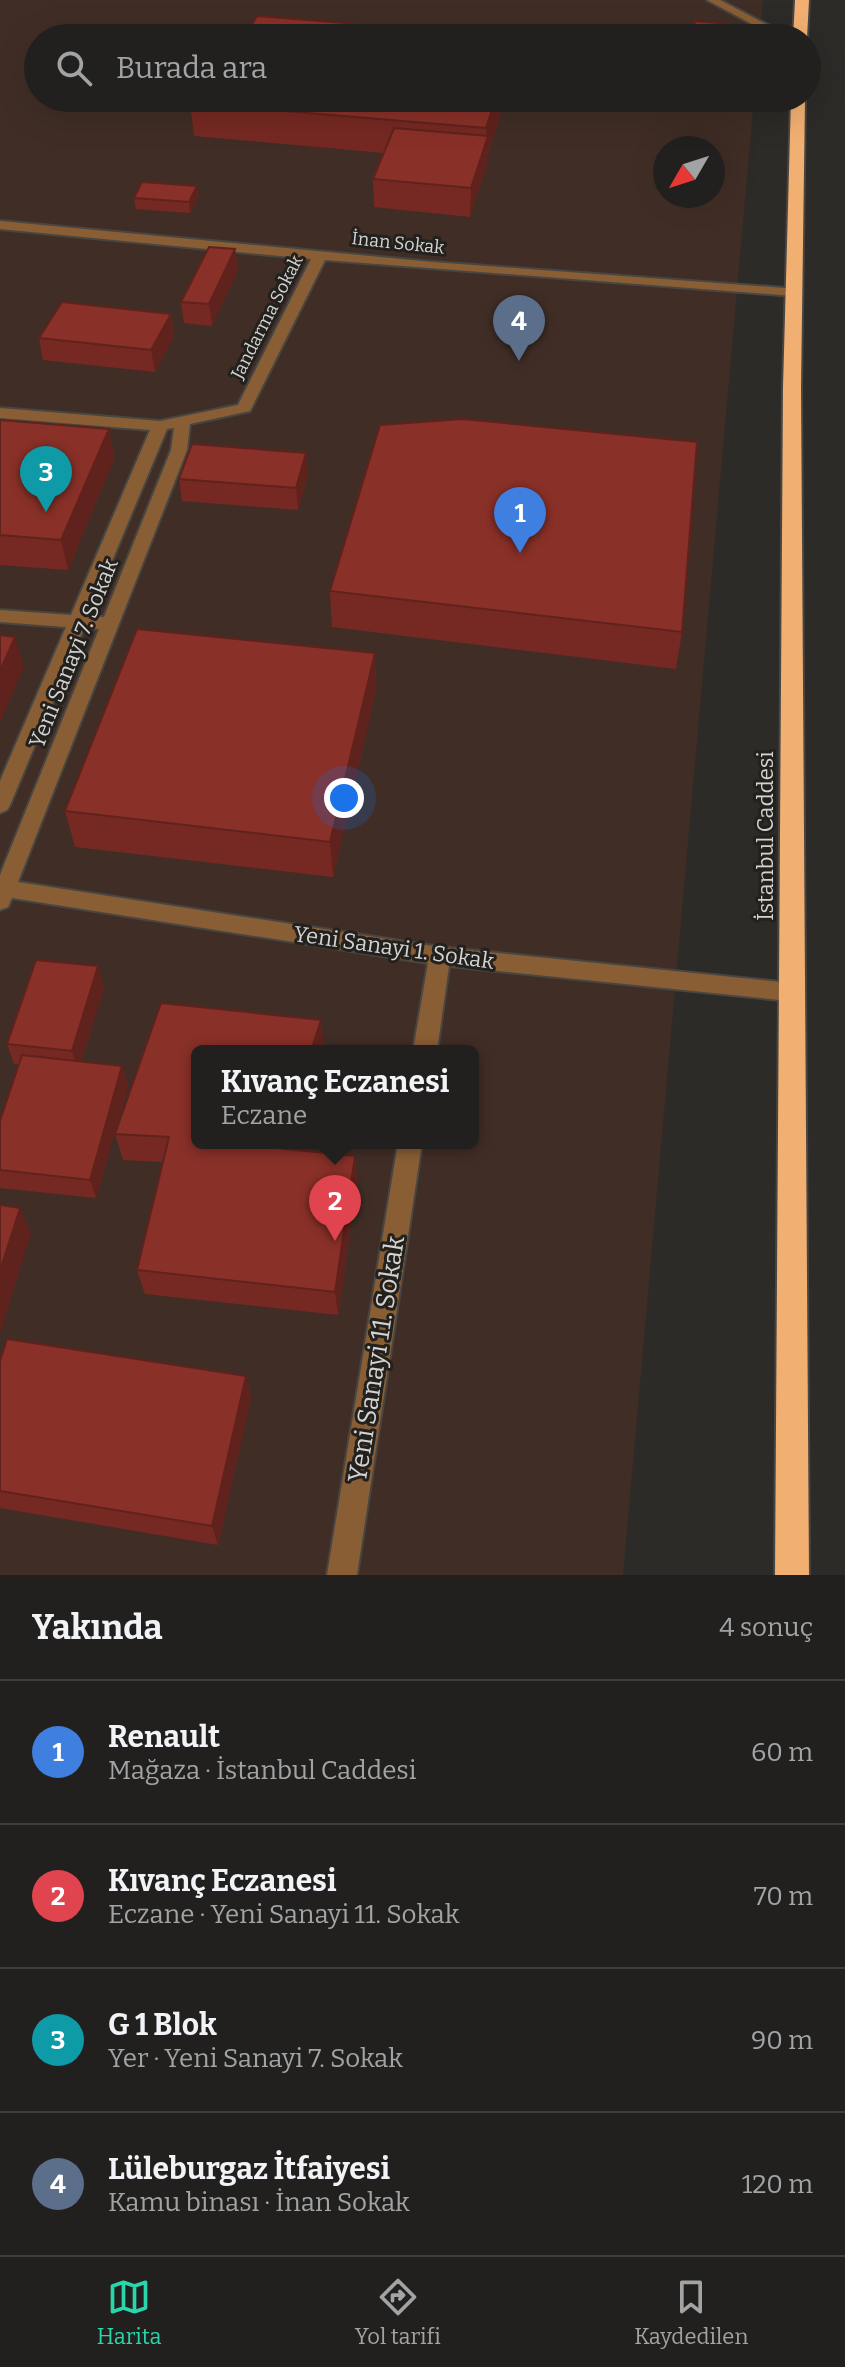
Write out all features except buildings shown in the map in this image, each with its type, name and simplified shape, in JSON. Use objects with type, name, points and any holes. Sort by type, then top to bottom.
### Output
[{"type":"highway","points":[[801,24],[802,0]]},
{"type":"highway","name":"İstanbul Caddesi","points":[[792,1575],[790,992],[793,292],[798,112]]},
{"type":"street","points":[[712,0],[759,24]]},
{"type":"street","name":"İnan Sokak","points":[[0,225],[433,266],[793,292]]},
{"type":"street","name":"Jandarma Sokak","points":[[0,413],[160,426],[244,408],[321,253]]},
{"type":"street","name":"Yeni Sanayi 7. Sokak","points":[[2,893],[179,450],[183,421]]},
{"type":"street","name":"Yeni Sanayi 7. Sokak","points":[[0,805],[160,426]]},
{"type":"street","points":[[0,616],[110,624]]},
{"type":"street","name":"Yeni Sanayi 1. Sokak","points":[[2,893],[440,956],[790,992]]},
{"type":"street","points":[[426,1045],[440,956]]},
{"type":"street","name":"Yeni Sanayi 11. Sokak","points":[[342,1575],[409,1149]]},
{"type":"shaded area","points":[[0,0],[763,0],[760,24],[24,24],[24,112],[753,112],[623,1575],[0,1575]]},
{"type":"place","name":"Lüleburgaz İtfaiyesi","points":[[519,361]]},
{"type":"place","name":"G 1 Blok","points":[[46,512]]},
{"type":"place","name":"Renault","points":[[520,553]]},
{"type":"place","name":"Kıvanç Eczanesi","points":[[335,1241]]}]
